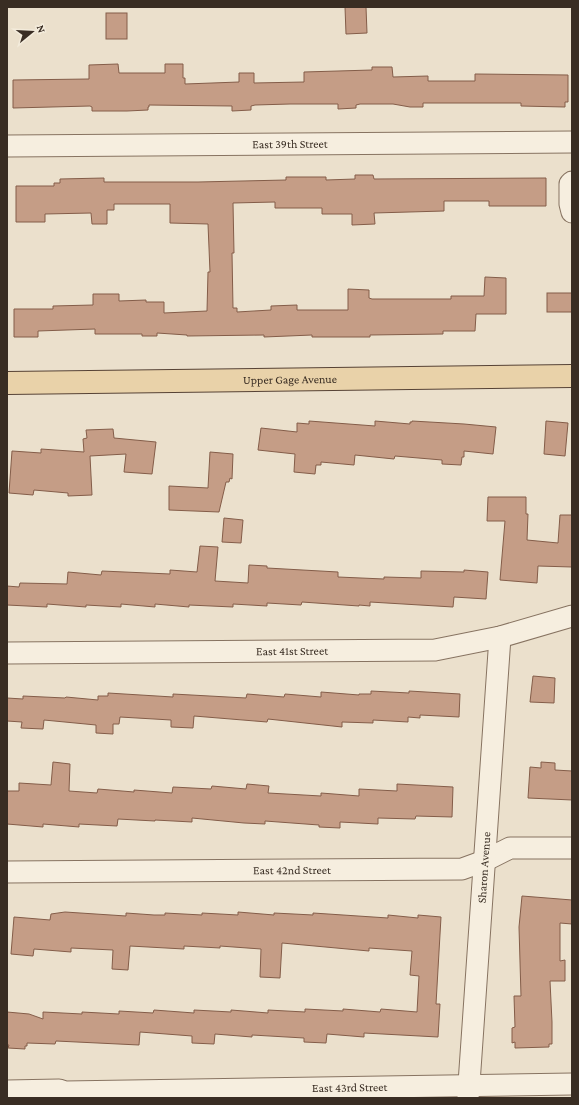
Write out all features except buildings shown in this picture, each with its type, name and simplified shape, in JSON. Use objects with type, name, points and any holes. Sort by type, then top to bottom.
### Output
[{"type":"main road","name":"Upper Gage Avenue","points":[[7,383],[572,376]]},
{"type":"street","name":"East 39th Street","points":[[7,146],[572,142]]},
{"type":"street","points":[[572,182],[570,184],[570,204],[572,212]]},
{"type":"street","name":"East 41st Street","points":[[7,653],[435,650],[500,637],[572,616]]},
{"type":"street","name":"Sharon Avenue","points":[[468,1091],[500,637]]},
{"type":"street","name":"East 42nd Street","points":[[7,872],[462,868],[484,861],[510,848],[572,848]]},
{"type":"street","name":"East 43rd Street","points":[[7,1091],[59,1094],[65,1092],[261,1093],[468,1091],[572,1084]]}]
